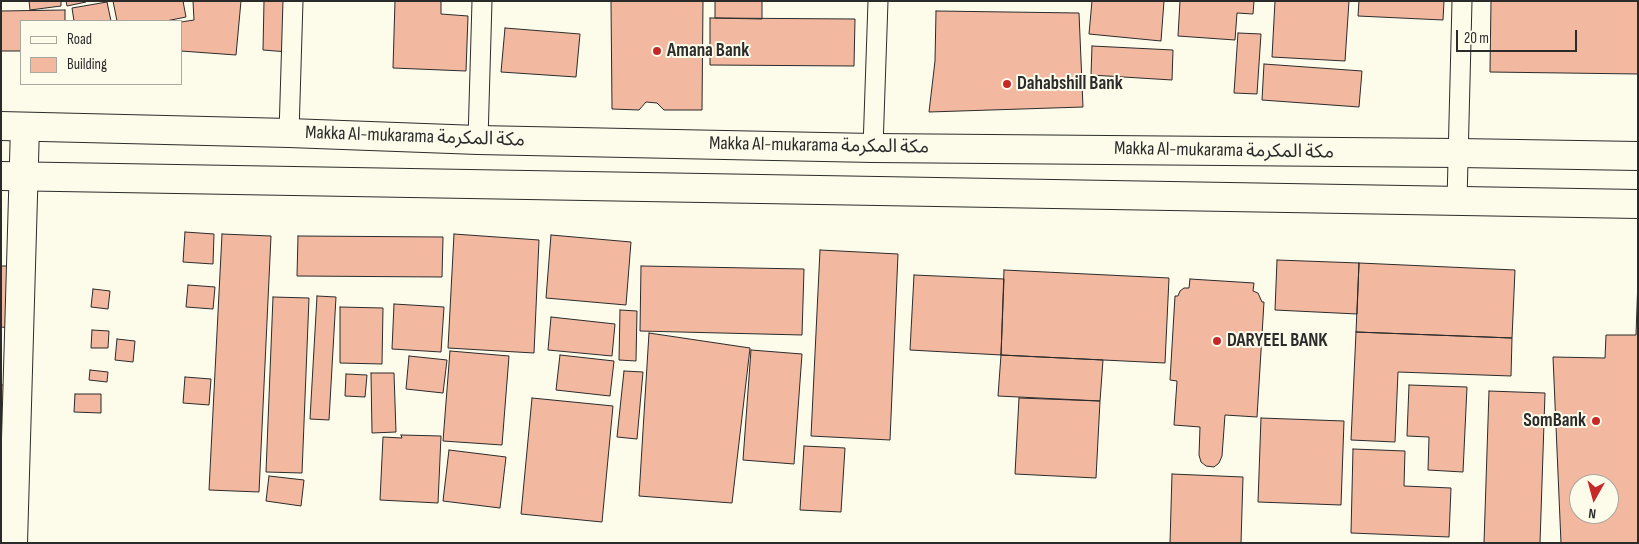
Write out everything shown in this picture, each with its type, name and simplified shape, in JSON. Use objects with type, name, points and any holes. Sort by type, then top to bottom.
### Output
[{"type":"main road","name":"Makka Al-mukarama مكة المكرمة","points":[[13,126],[289,132],[478,140],[873,148],[1638,156]]},
{"type":"main road","points":[[13,126],[13,543]]},
{"type":"main road","points":[[13,176],[1638,204]]},
{"type":"lane","points":[[289,132],[293,1]]},
{"type":"lane","points":[[478,140],[482,1]]},
{"type":"lane","points":[[873,148],[878,1]]},
{"type":"lane","points":[[1457,201],[1462,1]]},
{"type":"building","points":[[29,1],[61,1],[61,6],[30,10]]},
{"type":"building","points":[[66,1],[86,1],[86,2],[67,6]]},
{"type":"building","points":[[113,1],[183,1],[186,17],[171,20],[117,20]]},
{"type":"building","points":[[193,1],[241,1],[236,55],[182,51],[182,22],[194,20]]},
{"type":"building","points":[[264,1],[289,1],[288,52],[263,50]]},
{"type":"building","points":[[395,1],[441,1],[441,14],[468,16],[466,71],[393,68]]},
{"type":"building","name":"Amana Bank","points":[[611,1],[703,1],[702,110],[664,110],[657,103],[646,102],[639,110],[612,109]]},
{"type":"building","points":[[715,1],[762,1],[762,19],[715,18]]},
{"type":"building","points":[[1092,1],[1164,1],[1161,41],[1089,34]]},
{"type":"building","points":[[1180,1],[1254,1],[1253,14],[1237,13],[1235,40],[1178,36]]},
{"type":"building","points":[[1275,1],[1349,1],[1345,61],[1272,57]]},
{"type":"building","points":[[1359,1],[1444,1],[1443,20],[1358,16]]},
{"type":"building","points":[[1491,1],[1638,1],[1638,74],[1490,72]]},
{"type":"building","points":[[107,2],[111,20],[74,20],[72,8]]},
{"type":"building","points":[[65,10],[65,20],[20,20],[20,51],[1,51],[1,11]]},
{"type":"building","name":"Dahabshill Bank","points":[[936,11],[1079,13],[1083,107],[929,112],[935,61]]},
{"type":"building","points":[[710,18],[855,19],[854,66],[710,65]]},
{"type":"building","points":[[505,28],[580,34],[576,77],[501,72]]},
{"type":"building","points":[[1238,33],[1261,34],[1257,94],[1234,93]]},
{"type":"building","points":[[1092,46],[1173,50],[1172,80],[1091,75]]},
{"type":"building","points":[[1264,64],[1362,71],[1359,107],[1262,100]]},
{"type":"building","points":[[185,232],[214,234],[213,264],[183,262]]},
{"type":"building","points":[[222,234],[271,236],[259,492],[209,490]]},
{"type":"building","points":[[454,234],[539,240],[534,353],[448,348]]},
{"type":"building","points":[[551,235],[631,242],[626,305],[546,298]]},
{"type":"building","points":[[298,236],[443,237],[442,277],[297,276]]},
{"type":"building","points":[[820,250],[898,254],[890,440],[811,436]]},
{"type":"building","points":[[1277,260],[1359,263],[1357,314],[1275,310]]},
{"type":"building","points":[[1359,263],[1515,270],[1512,338],[1356,332]]},
{"type":"building","points":[[1,266],[12,266],[11,328],[1,327]]},
{"type":"building","points":[[641,266],[804,269],[802,335],[640,331]]},
{"type":"building","points":[[1004,270],[1169,278],[1165,363],[1001,355]]},
{"type":"building","points":[[914,275],[1004,279],[1001,355],[910,350]]},
{"type":"building","name":"DARYEEL BANK","points":[[1190,279],[1254,283],[1253,291],[1258,293],[1262,302],[1264,302],[1257,417],[1225,415],[1222,456],[1219,463],[1214,467],[1206,466],[1201,462],[1199,455],[1200,427],[1174,425],[1177,381],[1170,380],[1175,296],[1178,296],[1184,288],[1189,288]]},
{"type":"building","name":"SomBank","points":[[1638,279],[1638,543],[1561,543],[1553,357],[1605,358],[1606,335],[1636,335]]},
{"type":"building","points":[[188,285],[215,287],[213,309],[186,307]]},
{"type":"building","points":[[93,289],[110,291],[108,309],[91,307]]},
{"type":"building","points":[[317,296],[336,297],[329,420],[310,419]]},
{"type":"building","points":[[273,297],[309,298],[302,473],[266,472]]},
{"type":"building","points":[[394,304],[444,307],[441,352],[392,349]]},
{"type":"building","points":[[340,307],[383,308],[382,364],[340,363]]},
{"type":"building","points":[[620,310],[637,311],[636,361],[619,360]]},
{"type":"building","points":[[551,317],[615,324],[612,356],[548,350]]},
{"type":"building","points":[[92,330],[109,331],[108,348],[91,348]]},
{"type":"building","points":[[1356,332],[1512,338],[1511,376],[1398,372],[1395,442],[1351,440]]},
{"type":"building","points":[[649,333],[750,348],[732,503],[639,496]]},
{"type":"building","points":[[117,339],[135,341],[133,362],[115,360]]},
{"type":"building","points":[[751,350],[802,354],[794,464],[743,460]]},
{"type":"building","points":[[450,351],[509,356],[502,445],[443,441]]},
{"type":"building","points":[[560,355],[614,361],[610,396],[556,390]]},
{"type":"building","points":[[1001,355],[1103,360],[1100,401],[998,396]]},
{"type":"building","points":[[409,356],[447,360],[443,393],[406,389]]},
{"type":"building","points":[[90,370],[108,372],[107,382],[89,380]]},
{"type":"building","points":[[624,371],[643,372],[637,439],[617,437]]},
{"type":"building","points":[[371,373],[394,373],[396,432],[372,433]]},
{"type":"building","points":[[346,374],[367,375],[365,397],[345,396]]},
{"type":"building","points":[[185,377],[211,379],[209,405],[183,403]]},
{"type":"building","points":[[1,385],[11,385],[7,468],[1,468]]},
{"type":"building","points":[[1409,385],[1467,387],[1463,472],[1428,470],[1429,437],[1407,436]]},
{"type":"building","points":[[1489,391],[1545,393],[1540,543],[1484,543]]},
{"type":"building","points":[[75,394],[101,394],[101,413],[74,412]]},
{"type":"building","points":[[532,398],[613,406],[602,522],[521,514]]},
{"type":"building","points":[[1019,398],[1100,401],[1096,478],[1015,474]]},
{"type":"building","points":[[1261,418],[1344,421],[1341,505],[1258,502]]},
{"type":"building","points":[[401,435],[441,436],[438,503],[380,500],[383,437],[402,438]]},
{"type":"building","points":[[804,446],[845,448],[841,512],[800,510]]},
{"type":"building","points":[[1353,449],[1405,451],[1404,486],[1451,488],[1449,537],[1351,533]]},
{"type":"building","points":[[449,450],[506,457],[500,508],[443,501]]},
{"type":"building","points":[[1172,474],[1243,477],[1241,543],[1170,543]]},
{"type":"building","points":[[269,476],[304,480],[301,506],[266,501]]},
{"type":"place","name":"Amana Bank","points":[[657,51]]},
{"type":"place","name":"Dahabshill Bank","points":[[1007,84]]},
{"type":"place","name":"DARYEEL BANK","points":[[1217,341]]},
{"type":"place","name":"SomBank","points":[[1596,421]]}]
